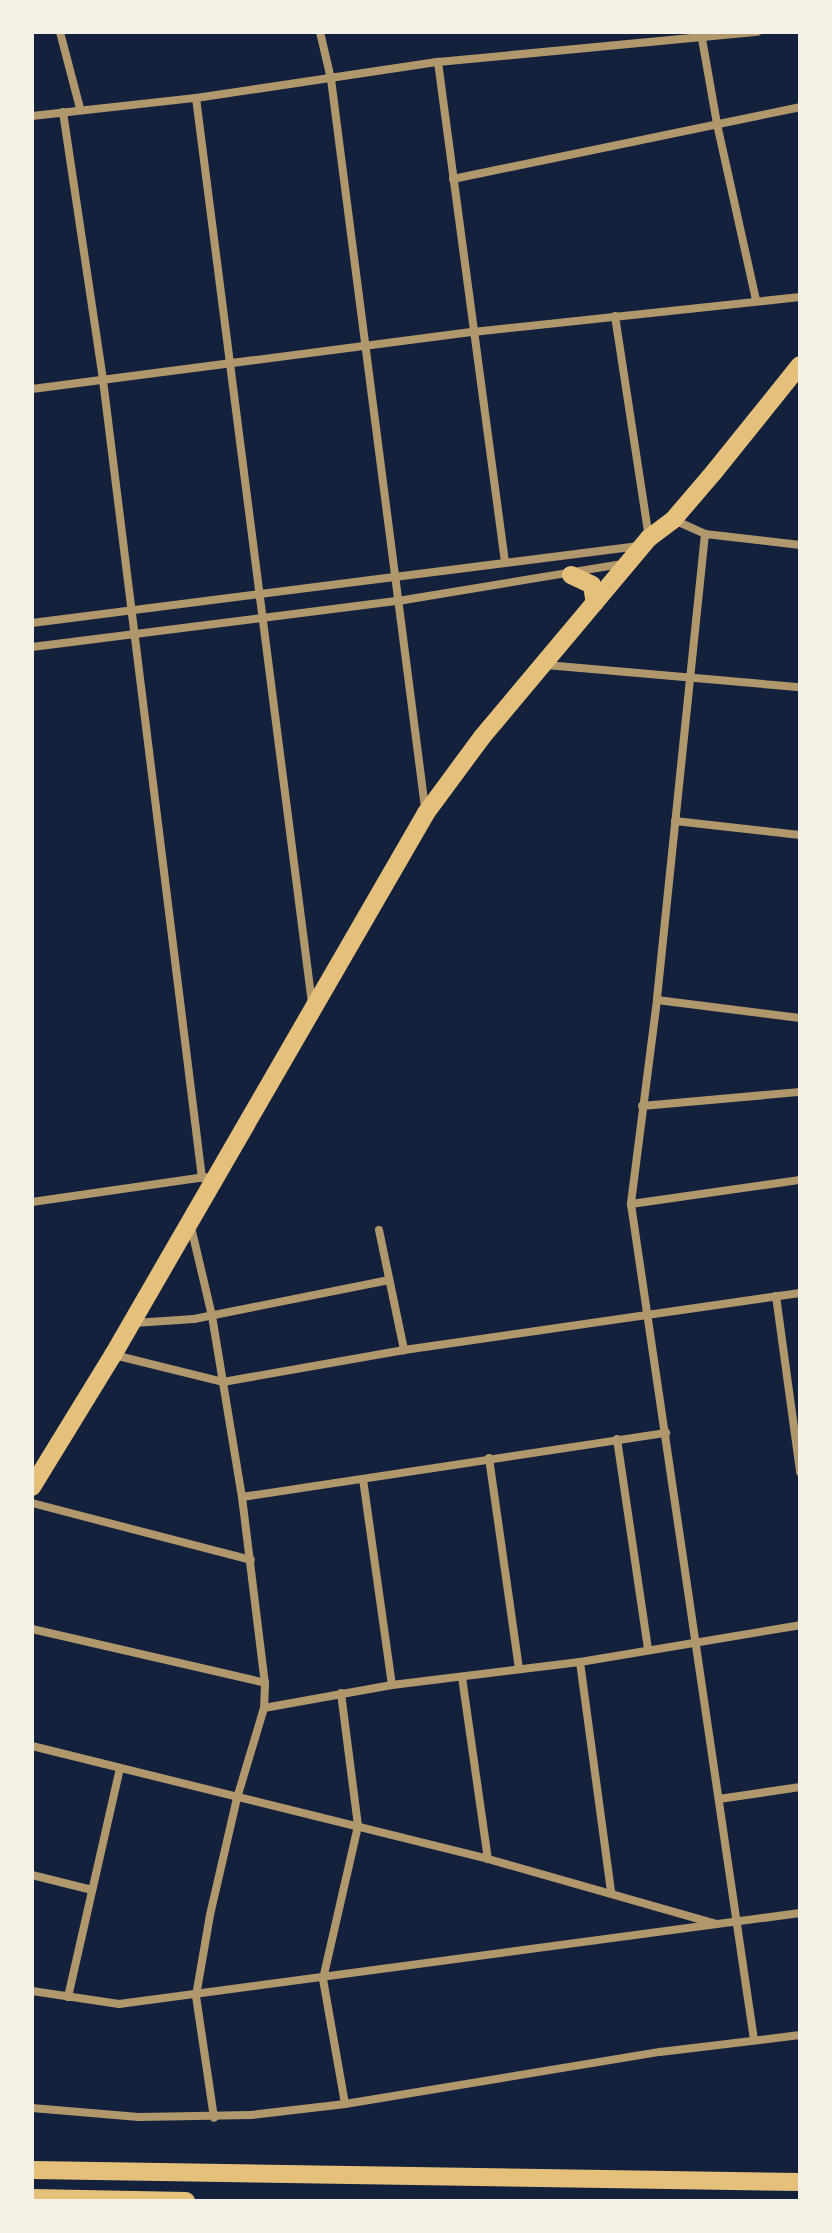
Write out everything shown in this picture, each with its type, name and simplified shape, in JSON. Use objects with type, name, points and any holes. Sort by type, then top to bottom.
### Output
[{"type":"main road","points":[[32,1487],[113,1355],[189,1220],[209,1177],[313,1008],[426,813],[482,737],[542,665],[646,541],[673,520],[800,365]]},
{"type":"main road","points":[[571,575],[592,585],[595,603]]},
{"type":"main road","points":[[32,2170],[800,2182]]},
{"type":"main road","points":[[32,2198],[186,2201]]},
{"type":"street","points":[[60,32],[80,108]]},
{"type":"street","points":[[320,32],[331,79],[426,813]]},
{"type":"street","points":[[32,116],[80,108],[196,98],[438,62],[758,32]]},
{"type":"street","points":[[701,35],[717,124],[756,300]]},
{"type":"street","points":[[438,62],[505,562]]},
{"type":"street","points":[[196,98],[313,1008]]},
{"type":"street","points":[[453,179],[800,107]]},
{"type":"street","points":[[32,1202],[209,1177],[130,611],[103,380],[63,112]]},
{"type":"street","points":[[32,389],[473,332],[800,297]]},
{"type":"street","points":[[32,623],[395,577],[646,541],[615,316]]},
{"type":"street","points":[[673,520],[705,534],[800,545]]},
{"type":"street","points":[[705,534],[657,1000],[631,1204],[754,2040]]},
{"type":"street","points":[[32,647],[398,601],[571,575],[628,562]]},
{"type":"street","points":[[542,665],[692,675],[800,687]]},
{"type":"street","points":[[675,821],[800,835]]},
{"type":"street","points":[[657,1000],[800,1018]]},
{"type":"street","points":[[642,1106],[800,1092]]},
{"type":"street","points":[[631,1204],[800,1180]]},
{"type":"street","points":[[189,1220],[212,1316],[242,1497],[265,1683],[264,1708],[237,1798],[207,1926],[196,1996],[214,2118]]},
{"type":"street","points":[[379,1230],[404,1350]]},
{"type":"street","points":[[128,1324],[212,1316],[389,1280]]},
{"type":"street","points":[[113,1355],[223,1382],[404,1350],[800,1293]]},
{"type":"street","points":[[776,1296],[800,1472]]},
{"type":"street","points":[[242,1497],[666,1433]]},
{"type":"street","points":[[617,1439],[648,1650]]},
{"type":"street","points":[[489,1458],[519,1669]]},
{"type":"street","points":[[363,1479],[392,1685]]},
{"type":"street","points":[[32,1503],[251,1560]]},
{"type":"street","points":[[264,1708],[392,1685],[580,1662],[800,1625]]},
{"type":"street","points":[[32,1629],[265,1683]]},
{"type":"street","points":[[580,1662],[611,1892]]},
{"type":"street","points":[[462,1677],[488,1859]]},
{"type":"street","points":[[341,1693],[358,1826],[323,1979],[345,2104]]},
{"type":"street","points":[[32,1746],[488,1859],[718,1924]]},
{"type":"street","points":[[68,1997],[120,1769]]},
{"type":"street","points":[[719,1799],[800,1787]]},
{"type":"street","points":[[32,1875],[92,1890]]},
{"type":"street","points":[[32,1991],[119,2004],[800,1913]]},
{"type":"street","points":[[32,2108],[139,2117],[214,2118],[345,2104],[547,2069],[800,2035]]}]
